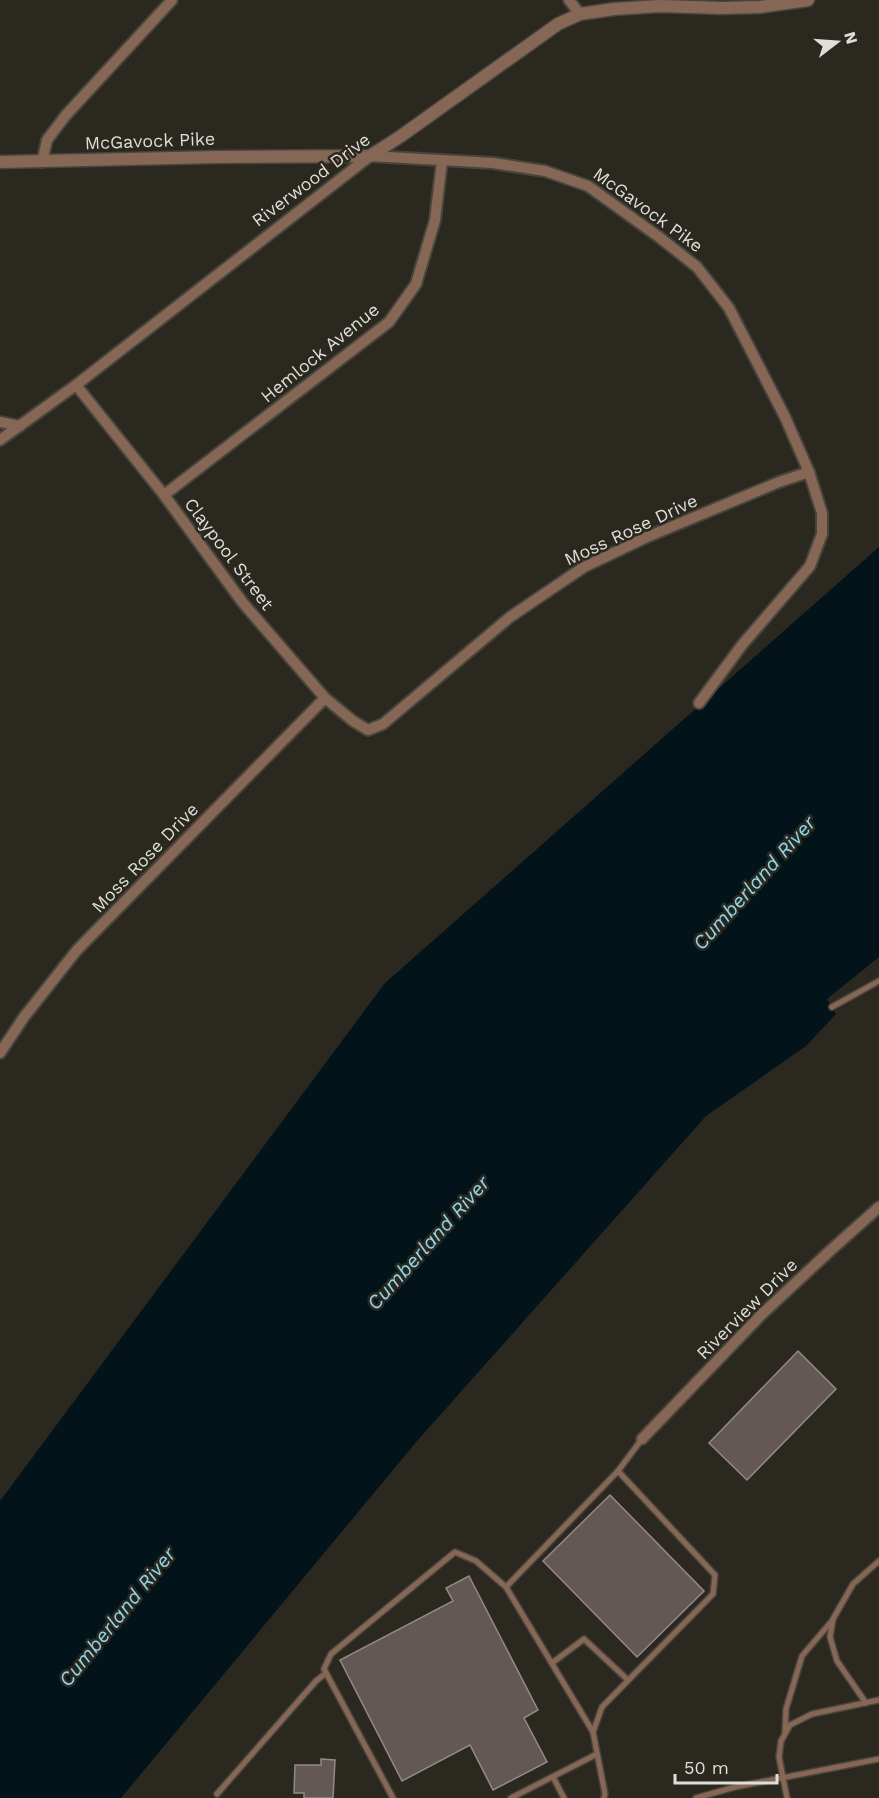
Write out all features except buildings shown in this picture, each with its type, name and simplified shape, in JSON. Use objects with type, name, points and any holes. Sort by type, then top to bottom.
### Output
[{"type":"street","points":[[42,162],[47,140],[66,115],[172,0]]},
{"type":"street","points":[[569,0],[580,14]]},
{"type":"street","name":"Riverwood Drive","points":[[0,441],[76,385],[370,156],[558,24],[580,14],[613,4],[663,3],[722,8],[760,7],[808,0]]},
{"type":"street","name":"McGavock Pike","points":[[0,162],[216,156],[370,156],[493,163],[544,171],[588,186],[650,230],[697,267],[729,308],[809,472],[822,513],[822,534],[810,566],[742,645],[699,703]]},
{"type":"street","name":"Hemlock Avenue","points":[[164,495],[388,322],[416,284],[435,220],[442,161]]},
{"type":"street","name":"Claypool Street","points":[[76,385],[164,495],[243,603],[325,698],[368,730]]},
{"type":"street","points":[[0,422],[20,426]]},
{"type":"street","name":"Moss Rose Drive","points":[[368,730],[383,724],[510,617],[584,567],[647,537],[779,482],[809,472]]},
{"type":"street","name":"Moss Rose Drive","points":[[0,1053],[24,1017],[77,950],[325,698]]},
{"type":"street","name":"Riverview Drive","points":[[642,1439],[762,1314],[879,1207]]},
{"type":"lane","points":[[832,1007],[879,981]]},
{"type":"lane","points":[[506,1587],[618,1470],[642,1439]]},
{"type":"lane","points":[[593,1732],[602,1707],[713,1594],[715,1575],[618,1470]]},
{"type":"lane","points":[[393,1798],[324,1669],[331,1654],[455,1552],[476,1561],[506,1587],[593,1732],[604,1798]]},
{"type":"lane","points":[[785,1734],[786,1709],[802,1656],[833,1619],[853,1584],[879,1561]]},
{"type":"lane","points":[[833,1619],[830,1637],[837,1661],[866,1703]]},
{"type":"lane","points":[[552,1663],[584,1639],[628,1680]]},
{"type":"lane","points":[[217,1794],[316,1681],[326,1673]]},
{"type":"lane","points":[[787,1798],[779,1757],[781,1741],[790,1725],[812,1714],[879,1700]]},
{"type":"lane","points":[[512,1798],[521,1796],[597,1754]]},
{"type":"lane","points":[[696,1798],[879,1759]]},
{"type":"lane","points":[[552,1777],[564,1798]]},
{"type":"water","name":"Cumberland River","points":[[879,547],[879,957],[827,999],[836,1014],[806,1046],[706,1116],[417,1441],[121,1798],[0,1798],[0,1501],[385,983]]}]
